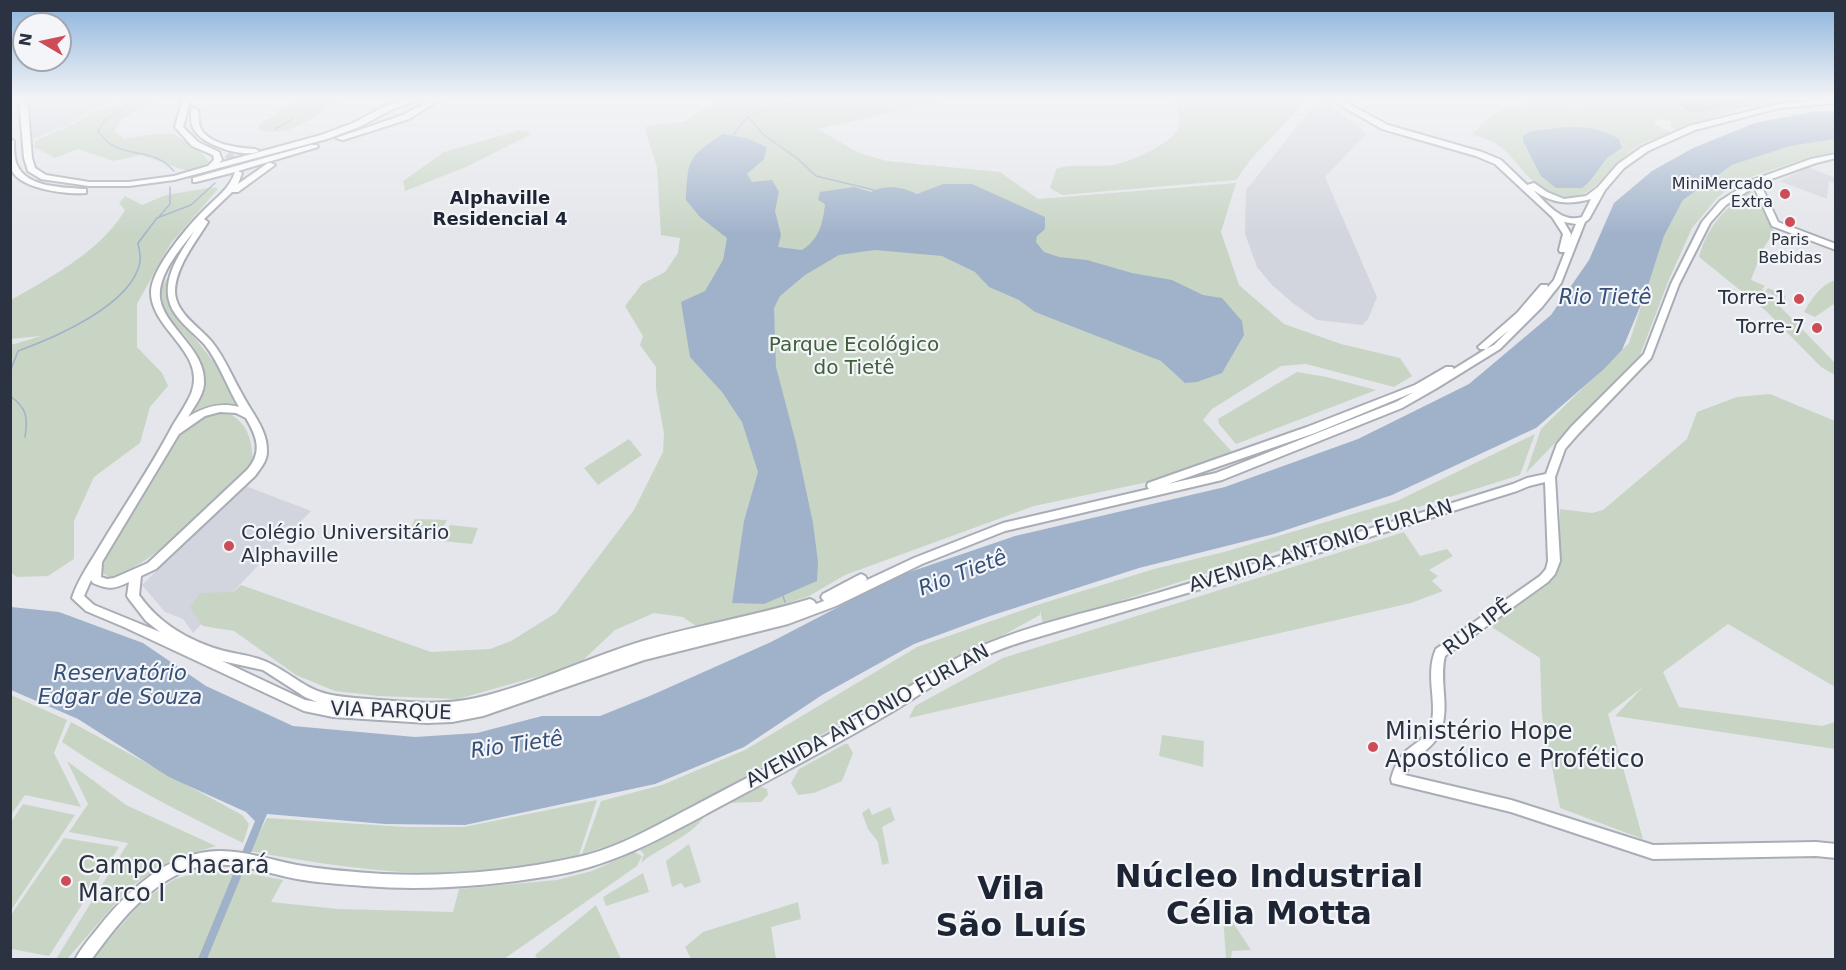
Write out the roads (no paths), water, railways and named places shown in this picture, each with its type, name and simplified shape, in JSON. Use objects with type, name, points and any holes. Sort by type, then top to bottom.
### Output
[{"type":"main road","points":[[10,143],[15,169],[27,179],[46,186],[95,192],[128,191],[210,174],[279,148]]},
{"type":"main road","points":[[27,143],[31,169],[44,177],[78,183],[119,184],[239,171],[293,154],[307,145]]},
{"type":"main road","points":[[198,143],[219,158],[210,174]]},
{"type":"main road","points":[[206,143],[228,154]]},
{"type":"main road","points":[[220,143],[238,150],[260,151],[307,145]]},
{"type":"main road","points":[[191,236],[248,179],[311,143]]},
{"type":"main road","points":[[293,154],[272,154],[313,143]]},
{"type":"main road","points":[[1441,143],[1498,162],[1554,213],[1565,220],[1584,218]]},
{"type":"main road","points":[[1455,143],[1486,152],[1506,162],[1537,190],[1577,204],[1584,218]]},
{"type":"main road","points":[[787,615],[832,603],[918,561],[1003,527],[1218,477],[1399,405],[1443,381],[1497,346],[1539,305],[1557,281],[1584,218],[1601,189],[1621,166],[1659,143]]},
{"type":"main road","points":[[1745,188],[1753,190],[1814,161],[1836,156]]},
{"type":"main road","points":[[210,174],[228,177],[230,183],[196,221],[191,236],[171,286],[173,305],[210,345],[222,363],[255,426],[262,446],[258,464],[152,566],[115,583],[100,582],[95,576],[98,560],[175,433],[198,389],[199,375],[190,351],[161,314],[156,285],[191,236],[235,183],[239,171]]},
{"type":"main road","points":[[1550,477],[1562,447],[1575,430],[1643,362],[1697,237],[1706,222],[1723,203],[1745,188],[1761,187]]},
{"type":"main road","points":[[1761,187],[1775,224],[1836,247]]},
{"type":"main road","points":[[787,615],[905,559],[990,524],[1022,514],[1156,484],[1311,430],[1418,387],[1492,341],[1520,315],[1554,274],[1567,240],[1565,229],[1554,213],[1552,204],[1587,198],[1601,189]]},
{"type":"main road","points":[[175,433],[194,417],[219,408],[231,408],[248,415]]},
{"type":"main road","points":[[1241,454],[1249,459],[1248,465]]},
{"type":"main road","points":[[1522,485],[1555,461]]},
{"type":"main road","points":[[1209,465],[1210,472],[1218,477]]},
{"type":"main road","name":"AVENIDA ANTONIO FURLAN","points":[[82,960],[108,925],[154,881],[172,870],[204,859],[231,857],[298,872],[361,879],[433,882],[547,869],[582,863],[620,851],[645,841],[804,756],[992,647],[1315,551],[1550,477]]},
{"type":"main road","name":"RUA IPÊ","points":[[1550,477],[1554,561],[1551,571],[1544,579],[1440,653],[1436,670],[1436,729],[1431,738],[1403,762],[1397,779],[1511,806],[1653,852],[1816,849],[1836,851]]},
{"type":"main road","points":[[1522,485],[1551,493]]},
{"type":"main road","name":"VIA PARQUE","points":[[98,560],[80,590],[78,598],[90,608],[128,623],[291,700],[319,709],[427,717],[452,716],[497,706],[644,655],[787,615]]},
{"type":"main road","name":"VIA PARQUE","points":[[136,575],[133,596],[140,608],[155,623],[200,647],[225,656],[265,665],[304,691],[328,700],[451,708],[485,702],[672,639],[787,615]]},
{"type":"main road","points":[[247,680],[265,665]]},
{"type":"water","points":[[710,143],[758,143],[767,147],[764,159],[747,174],[752,182],[772,180],[779,192],[775,211],[781,235],[778,247],[802,250],[816,236],[825,204],[818,200],[820,192],[854,187],[871,192],[894,187],[917,194],[943,184],[972,184],[1045,217],[1045,229],[1037,236],[1036,242],[1044,252],[1172,280],[1203,295],[1222,298],[1242,321],[1244,335],[1222,373],[1197,382],[1185,383],[1161,361],[1035,312],[1019,300],[989,287],[975,272],[942,256],[875,250],[839,255],[805,275],[780,296],[774,308],[776,367],[796,443],[813,523],[818,562],[817,581],[764,604],[732,603],[744,521],[758,472],[742,422],[722,392],[690,357],[681,302],[705,291],[723,260],[727,238],[700,217],[686,200],[689,167],[696,154]]},
{"type":"water","points":[[1524,143],[1620,143],[1622,148],[1607,158],[1582,188],[1556,188],[1541,176]]},
{"type":"water","name":"Reservatório Edgar de Souza","points":[[1705,143],[1808,143],[1790,146],[1732,165],[1683,200],[1664,236],[1645,295],[1622,350],[1604,369],[1536,428],[1392,495],[1274,534],[1139,568],[990,616],[914,644],[822,695],[744,747],[655,784],[465,825],[385,824],[267,814],[207,959],[198,959],[255,821],[246,812],[169,777],[78,719],[11,690],[11,607],[59,612],[143,643],[206,686],[293,726],[415,737],[477,733],[542,716],[600,716],[771,642],[898,576],[1015,536],[1225,487],[1358,439],[1469,384],[1551,315],[1589,260],[1614,203],[1652,171]]},
{"type":"waterway","points":[[109,143],[120,149],[159,159],[174,171]]},
{"type":"waterway","points":[[776,143],[798,159],[816,176],[874,190]]},
{"type":"waterway","points":[[158,217],[191,205],[215,183]]},
{"type":"waterway","points":[[158,217],[170,204],[170,187]]},
{"type":"waterway","points":[[10,372],[18,351],[51,338],[90,318],[123,292],[134,278],[140,262],[138,243],[158,217]]},
{"type":"waterway","points":[[10,396],[20,405],[25,414],[25,437]]},
{"type":"waterway","points":[[783,596],[785,602]]},
{"type":"tunnel","points":[[228,154],[236,165],[238,173]]},
{"type":"place","name":"MiniMercado Extra","points":[[1785,194]]},
{"type":"place","name":"Paris Bebidas","points":[[1790,222]]},
{"type":"place","name":"Torre-1","points":[[1799,299]]},
{"type":"place","name":"Torre-7","points":[[1817,328]]},
{"type":"place","name":"Colégio Universitário Alphaville","points":[[229,546]]},
{"type":"place","name":"Ministério Hope Apostólico e Profético","points":[[1373,747]]},
{"type":"place","name":"Campo Chacará Marco I","points":[[66,881]]},
{"type":"district","name":"Alphaville Residencial 4","points":[[500,209]]},
{"type":"district","name":"Núcleo Industrial Célia Motta","points":[[1269,898]]},
{"type":"district","name":"Vila São Luís","points":[[1011,910]]},
{"type":"water label","name":"Rio Tietê","points":[[1605,299]]},
{"type":"water label","name":"Rio Tietê","points":[[963,574]]},
{"type":"water label","name":"Rio Tietê","points":[[517,746]]},
{"type":"park label","name":"Parque Ecológico do Tietê","points":[[854,358]]}]
